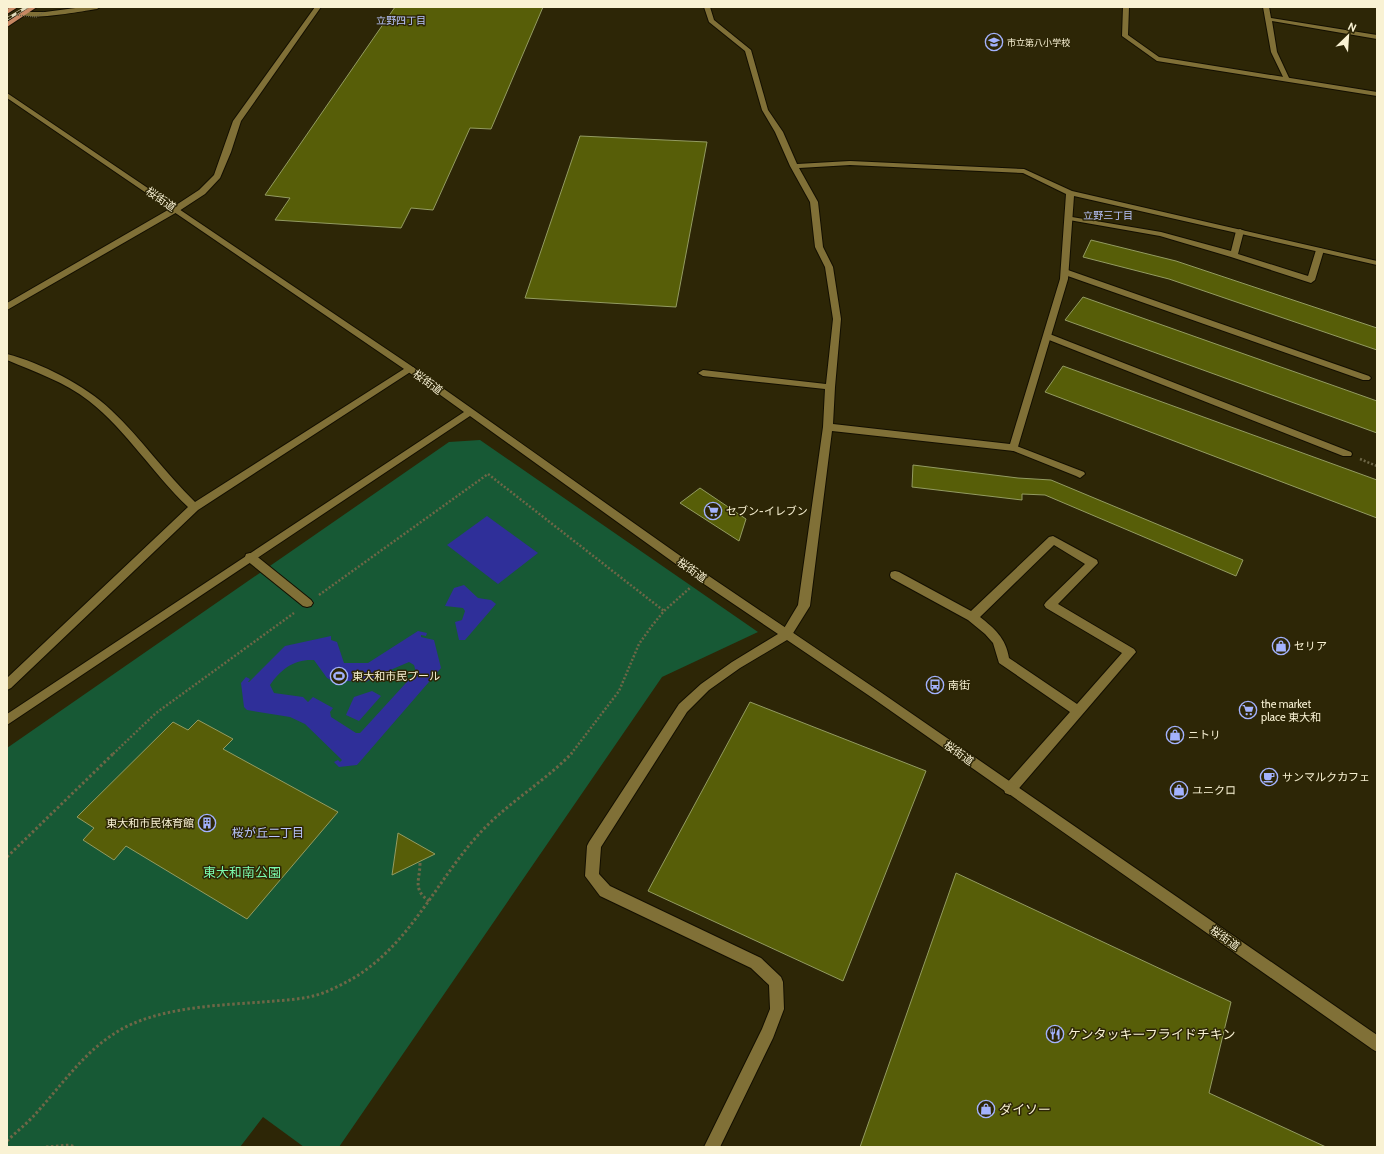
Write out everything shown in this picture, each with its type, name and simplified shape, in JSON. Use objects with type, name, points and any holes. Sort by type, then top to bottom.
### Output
[{"type":"main road","points":[[7,12],[15,7]]},
{"type":"main road","points":[[7,24],[34,7]]},
{"type":"street","points":[[24,14],[44,14],[97,7]]},
{"type":"street","points":[[7,307],[176,209],[202,192],[217,176],[237,121],[318,7]]},
{"type":"street","points":[[707,7],[712,20],[748,50],[765,110],[779,132],[794,166],[814,202],[819,247],[829,267],[837,319],[830,387],[828,427],[804,606],[786,635],[736,664],[705,687],[683,708],[594,846],[592,876],[605,891],[756,963],[776,982],[777,1009],[768,1033],[712,1147]]},
{"type":"street","points":[[1126,7],[1125,36],[1157,59],[1377,94]]},
{"type":"street","points":[[1266,7],[1274,52],[1287,80]]},
{"type":"street","points":[[1268,19],[1377,37]]},
{"type":"street","name":"桜街道","points":[[7,95],[410,369],[702,577],[875,694],[1377,1044]]},
{"type":"street","points":[[794,166],[850,163],[1024,171],[1070,192],[1377,263]]},
{"type":"street","points":[[1014,448],[1064,279],[1070,192]]},
{"type":"street","points":[[1069,218],[1161,234],[1234,255],[1311,280],[1320,250]]},
{"type":"street","points":[[1234,255],[1240,231]]},
{"type":"street","points":[[1065,272],[1366,378]]},
{"type":"street","points":[[1047,336],[1346,454]]},
{"type":"street","points":[[7,357],[58,378],[93,400],[116,421],[180,494],[194,506]]},
{"type":"street","points":[[7,685],[194,506],[410,369]]},
{"type":"street","points":[[703,373],[830,387]]},
{"type":"street","points":[[7,720],[470,412]]},
{"type":"street","points":[[828,427],[1014,448],[1080,474]]},
{"type":"street","points":[[972,617],[1053,540],[1093,563],[1050,605],[1130,652],[1010,789]]},
{"type":"street","points":[[250,557],[307,603]]},
{"type":"street","points":[[895,575],[972,617],[996,636],[1002,650],[1003,660],[1078,711]]},
{"type":"path","points":[[16,15],[36,17],[44,12]]},
{"type":"path","points":[[7,857],[156,713],[488,474],[664,611]]},
{"type":"path","points":[[7,1141],[37,1113],[88,1053],[105,1038],[132,1024],[152,1016],[210,1006],[300,999],[323,993],[353,978],[379,958],[405,934],[460,857],[480,833],[508,807],[555,771],[573,752],[619,691],[639,644],[664,611],[702,577]]},
{"type":"path","points":[[420,863],[421,870],[418,891],[421,897],[430,901]]},
{"type":"path","points":[[46,1147],[70,1145],[75,1147]]},
{"type":"green space","name":"東大和南公園","points":[[480,440],[758,632],[662,677],[339,1147],[304,1147],[263,1117],[240,1147],[7,1147],[7,748],[449,442]]},
{"type":"shaded area","points":[[487,516],[538,553],[498,584],[447,545]]},
{"type":"shaded area","points":[[464,585],[478,598],[491,600],[496,604],[465,640],[459,640],[455,622],[462,620],[465,611],[463,608],[445,606],[454,588]]},
{"type":"shaded area","points":[[418,631],[427,633],[426,636],[421,635],[421,637],[434,640],[441,668],[357,765],[339,767],[334,762],[338,760],[340,762],[342,760],[305,724],[290,717],[247,710],[244,707],[241,683],[246,677],[250,679],[249,682],[285,646],[331,636],[331,640],[337,642],[344,663],[368,663]],"holes":[[[307,660],[314,660],[327,678],[331,680],[366,682],[376,677],[387,678],[395,673],[393,670],[388,671],[409,662],[414,665],[416,672],[360,733],[356,733],[331,717],[330,712],[333,708],[313,697],[308,702],[303,697],[274,693],[270,685],[283,670],[294,663]]]},
{"type":"shaded area","points":[[372,691],[381,696],[359,721],[346,715],[354,697]]},
{"type":"building","points":[[395,7],[543,7],[491,129],[470,128],[433,210],[411,208],[401,228],[275,220],[290,198],[265,195]]},
{"type":"building","points":[[580,136],[707,142],[676,307],[525,298]]},
{"type":"building","points":[[1091,240],[1176,261],[1377,328],[1377,350],[1169,279],[1083,257]]},
{"type":"building","points":[[1083,297],[1377,401],[1377,433],[1065,320]]},
{"type":"building","points":[[1063,366],[1377,480],[1377,518],[1045,392]]},
{"type":"building","points":[[913,465],[1018,478],[1051,480],[1243,560],[1236,576],[1045,495],[1022,494],[1022,500],[912,487]]},
{"type":"building","name":"セブン-イレブン","points":[[700,488],[746,519],[739,541],[680,503]]},
{"type":"building","points":[[750,702],[926,771],[843,981],[648,891]]},
{"type":"building","name":"東大和市民体育館","points":[[198,720],[233,739],[223,749],[338,812],[247,919],[126,846],[114,860],[83,840],[94,828],[77,817],[173,722],[188,730]]},
{"type":"building","points":[[398,833],[435,854],[392,875]]},
{"type":"building","points":[[956,873],[1231,1002],[1209,1093],[1326,1147],[860,1147]]},
{"type":"railway","points":[[7,19],[27,7]]},
{"type":"place","name":"市立第八小学校","points":[[994,42]]},
{"type":"place","name":"セブン-イレブン","points":[[713,511]]},
{"type":"place","name":"セリア","points":[[1281,646]]},
{"type":"place","name":"東大和市民プール","points":[[339,676]]},
{"type":"place","name":"南街","points":[[935,685]]},
{"type":"place","name":"the market place 東大和","points":[[1248,710]]},
{"type":"place","name":"ニトリ","points":[[1175,735]]},
{"type":"place","name":"サンマルクカフェ","points":[[1269,777]]},
{"type":"place","name":"ユニクロ","points":[[1179,790]]},
{"type":"place","name":"東大和市民体育館","points":[[207,823]]},
{"type":"place","name":"ケンタッキーフライドチキン","points":[[1055,1034]]},
{"type":"place","name":"ダイソー","points":[[986,1109]]},
{"type":"district","name":"立野四丁目","points":[[401,20]]},
{"type":"district","name":"立野三丁目","points":[[1108,215]]},
{"type":"district","name":"桜が丘二丁目","points":[[268,832]]}]
